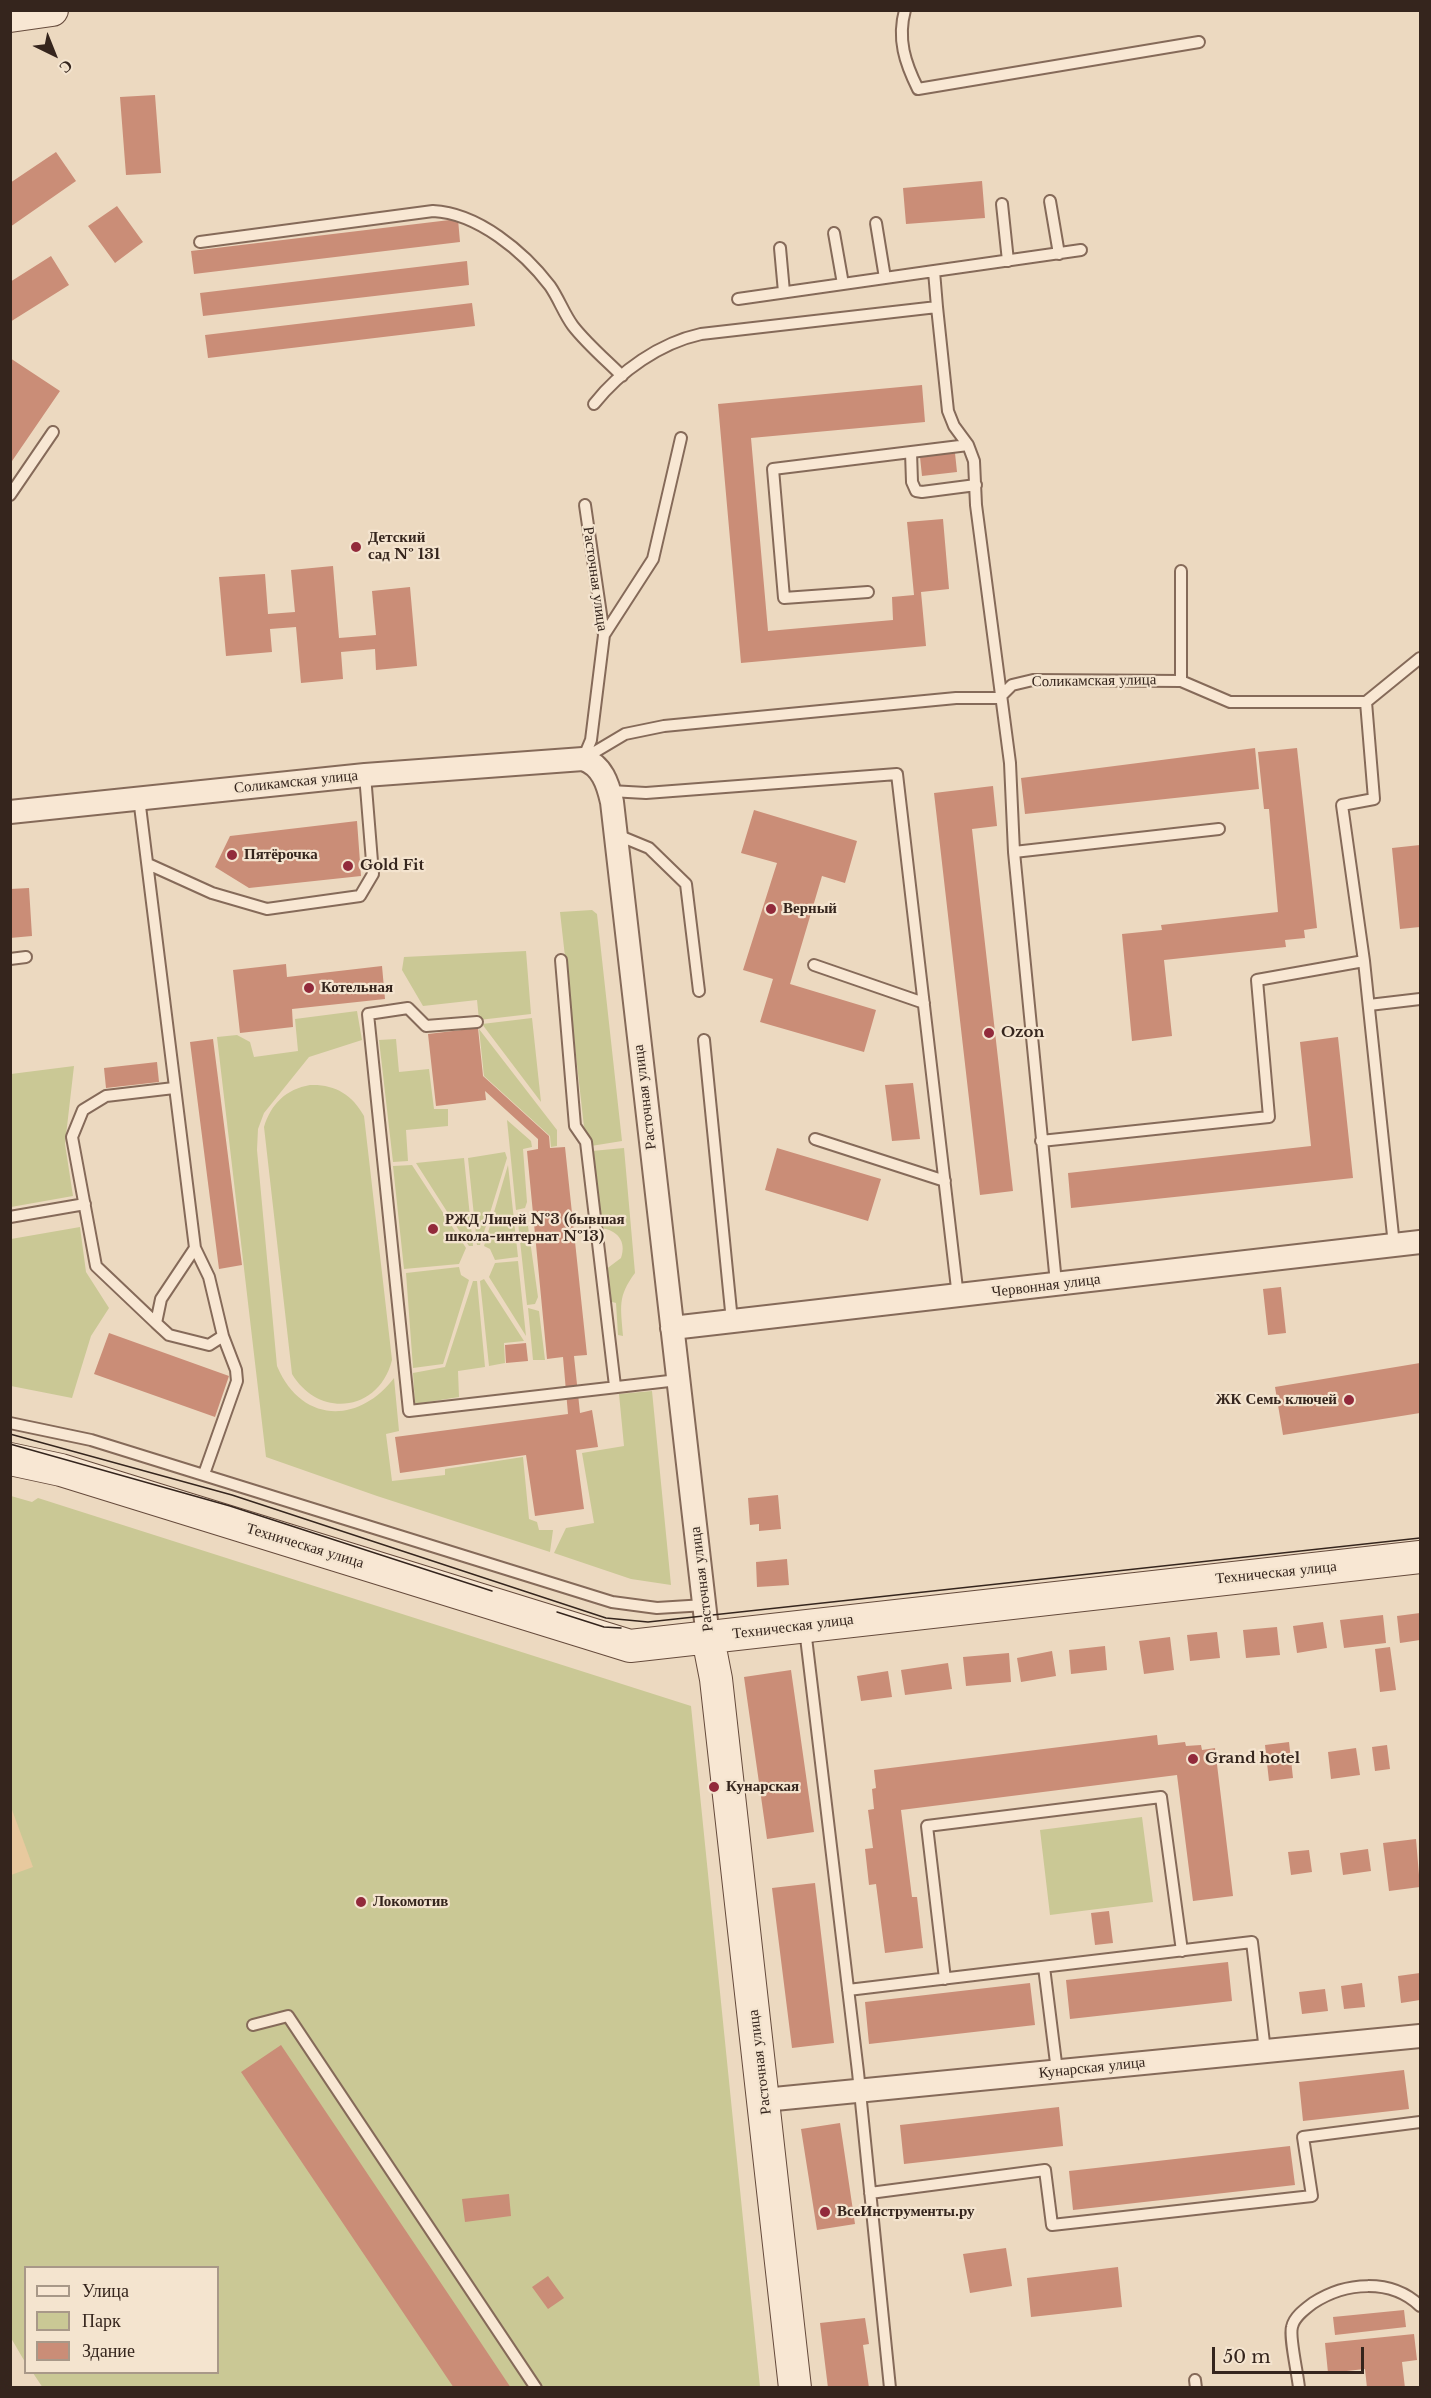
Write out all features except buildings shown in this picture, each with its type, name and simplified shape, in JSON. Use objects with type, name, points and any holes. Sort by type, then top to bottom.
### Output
[{"type":"main road","points":[[10,16],[52,10]]},
{"type":"main road","name":"Техническая улица","points":[[10,1459],[61,1470],[630,1646],[1420,1557]]},
{"type":"main road","name":"Расточная улица","points":[[708,1638],[716,1679],[795,2388]]},
{"type":"street","name":"Соликамская улица","points":[[10,812],[365,775],[583,759]]},
{"type":"street","points":[[583,759],[593,762],[606,782]]},
{"type":"street","name":"Расточная улица","points":[[606,782],[615,834],[708,1638]]},
{"type":"street","name":"Червонная улица","points":[[672,1328],[958,1297],[1056,1283],[1420,1242]]},
{"type":"street","name":"Кунарская улица","points":[[764,2100],[1420,2036]]},
{"type":"lane","points":[[905,10],[900,29],[901,38],[906,65],[918,90],[1199,42]]},
{"type":"lane","points":[[1050,201],[1059,254]]},
{"type":"lane","points":[[1002,204],[1008,261]]},
{"type":"lane","points":[[200,242],[433,211],[458,214],[508,244],[529,262],[551,287],[572,325],[622,376]]},
{"type":"lane","points":[[876,224],[885,278]]},
{"type":"lane","points":[[834,233],[843,284]]},
{"type":"lane","points":[[780,248],[784,292]]},
{"type":"lane","points":[[738,299],[1081,250]]},
{"type":"lane","points":[[934,271],[948,411],[954,426],[968,445],[974,461],[999,698],[1010,763],[1014,852],[1056,1283]]},
{"type":"lane","points":[[594,404],[622,376],[679,339],[701,334],[937,308]]},
{"type":"lane","points":[[10,495],[53,432]]},
{"type":"lane","points":[[604,635],[653,559],[681,438]]},
{"type":"lane","points":[[868,592],[784,598],[773,469],[968,445]]},
{"type":"lane","points":[[911,452],[912,482],[916,491],[976,485]]},
{"type":"lane","name":"Расточная улица","points":[[583,759],[591,740],[604,635],[585,505]]},
{"type":"lane","points":[[1180,681],[1181,571]]},
{"type":"lane","points":[[1394,1245],[1364,961],[1342,805],[1374,799],[1366,702],[1420,658]]},
{"type":"lane","name":"Соликамская улица","points":[[583,759],[625,734],[664,726],[956,698],[999,698],[1012,686],[1034,680],[1180,681],[1230,702],[1366,702]]},
{"type":"lane","points":[[606,782],[646,793],[897,774],[958,1297]]},
{"type":"lane","points":[[148,864],[212,893],[267,909],[360,896],[373,874],[365,775]]},
{"type":"lane","points":[[139,798],[195,1248],[208,1277],[223,1336],[236,1370],[237,1382],[204,1474]]},
{"type":"lane","points":[[1014,852],[1219,829]]},
{"type":"lane","points":[[615,834],[649,848],[686,884],[699,992]]},
{"type":"lane","points":[[10,959],[26,957]]},
{"type":"lane","points":[[561,960],[575,1126],[586,1142],[615,1386]]},
{"type":"lane","points":[[1041,1141],[1269,1117],[1257,980],[1364,961]]},
{"type":"lane","points":[[814,965],[924,1003]]},
{"type":"lane","points":[[1369,1005],[1420,999]]},
{"type":"lane","points":[[477,1022],[426,1026],[408,1008],[368,1014],[408,1412],[678,1380]]},
{"type":"lane","points":[[704,1040],[732,1321]]},
{"type":"lane","points":[[174,1088],[106,1096],[82,1110],[72,1137],[96,1266],[169,1335],[209,1345],[223,1336]]},
{"type":"lane","points":[[815,1139],[945,1182]]},
{"type":"lane","points":[[10,1217],[85,1204]]},
{"type":"lane","points":[[156,1323],[161,1299],[195,1248]]},
{"type":"lane","points":[[10,1423],[91,1440],[612,1602],[657,1608],[705,1605]]},
{"type":"lane","points":[[805,1625],[848,1990],[890,2388]]},
{"type":"lane","points":[[945,1978],[927,1826],[1149,1798],[1161,1797],[1182,1951]]},
{"type":"lane","points":[[848,1990],[1252,1942],[1265,2051]]},
{"type":"lane","points":[[1044,1967],[1057,2071]]},
{"type":"lane","points":[[253,2025],[288,2016],[536,2388]]},
{"type":"lane","points":[[870,2193],[1045,2170],[1053,2225],[1312,2196],[1303,2137],[1420,2122]]},
{"type":"lane","points":[[1299,2388],[1292,2327],[1302,2310],[1330,2292],[1357,2285],[1386,2288],[1411,2297],[1420,2306]]},
{"type":"green space","points":[[592,910],[597,914],[622,1141],[591,1146],[584,1127],[560,912]]},
{"type":"green space","points":[[526,951],[531,1014],[479,1020],[477,1000],[423,1006],[402,970],[404,957]]},
{"type":"green space","points":[[357,1011],[362,1040],[309,1057],[264,1113],[258,1129],[257,1150],[277,1366],[287,1385],[300,1399],[315,1407],[331,1411],[347,1410],[364,1404],[380,1393],[394,1378],[399,1431],[386,1434],[392,1481],[445,1475],[445,1469],[523,1457],[529,1519],[537,1522],[539,1530],[553,1530],[550,1552],[266,1457],[217,1037],[237,1035],[250,1042],[254,1057],[298,1051],[295,1019]]},
{"type":"green space","points":[[532,1018],[541,1102],[482,1024]]},
{"type":"green space","points":[[479,1029],[557,1130],[557,1146],[551,1147],[550,1136],[484,1076]]},
{"type":"green space","points":[[396,1039],[399,1072],[429,1069],[434,1109],[448,1109],[448,1126],[406,1130],[408,1161],[393,1162],[379,1040]]},
{"type":"green space","points":[[74,1066],[65,1144],[73,1196],[11,1207],[11,1074]]},
{"type":"green space","points":[[310,1085],[327,1086],[342,1092],[354,1102],[364,1116],[392,1360],[385,1377],[375,1390],[362,1399],[347,1403],[332,1403],[317,1398],[292,1374],[264,1127],[271,1111],[281,1099],[294,1090]]},
{"type":"green space","points":[[507,1120],[531,1141],[532,1147],[523,1149],[527,1202],[525,1208],[516,1210]]},
{"type":"green space","points":[[624,1148],[635,1273],[623,1296],[621,1310],[623,1336],[618,1335],[616,1303],[609,1301],[605,1270],[621,1258],[623,1246],[616,1234],[601,1228],[592,1151]]},
{"type":"green space","points":[[505,1152],[507,1158],[480,1245],[477,1245],[468,1158]]},
{"type":"green space","points":[[464,1158],[473,1246],[469,1246],[416,1163]]},
{"type":"green space","points":[[412,1165],[466,1248],[459,1264],[404,1269],[393,1166]]},
{"type":"green space","points":[[508,1165],[518,1257],[495,1260],[490,1249],[484,1246]]},
{"type":"green space","points":[[526,1212],[538,1297],[535,1304],[527,1305],[517,1213]]},
{"type":"green space","points":[[80,1227],[86,1272],[109,1308],[91,1336],[72,1398],[11,1386],[11,1239]]},
{"type":"green space","points":[[518,1261],[526,1336],[489,1277],[495,1263]]},
{"type":"green space","points":[[459,1267],[461,1275],[469,1280],[443,1364],[413,1368],[406,1273]]},
{"type":"green space","points":[[484,1279],[524,1341],[504,1343],[505,1363],[489,1366],[480,1281]]},
{"type":"green space","points":[[473,1281],[477,1281],[485,1367],[458,1371],[459,1397],[415,1404],[413,1373],[445,1367]]},
{"type":"green space","points":[[528,1308],[539,1311],[545,1360],[533,1360]]},
{"type":"green space","points":[[652,1391],[671,1585],[631,1579],[554,1553],[566,1528],[594,1523],[582,1453],[624,1446],[619,1394]]},
{"type":"green space","name":"Локомотив","points":[[11,1496],[32,1502],[38,1498],[691,1706],[760,2387],[43,2388],[34,2374],[219,2374],[219,2266],[24,2266],[24,2360],[11,2338]]},
{"type":"green space","points":[[1142,1817],[1153,1902],[1050,1915],[1040,1830]]},
{"type":"sand","points":[[11,1807],[33,1867],[10,1875]]},
{"type":"tram line","points":[[10,1434],[232,1495],[606,1618],[648,1622],[1420,1538]]},
{"type":"tram line","points":[[10,1444],[230,1506],[492,1591]]},
{"type":"tram line","points":[[557,1612],[604,1627],[621,1628]]},
{"type":"place","name":"Детский сад № 131","points":[[356,547]]},
{"type":"place","name":"Пятёрочка","points":[[232,855]]},
{"type":"place","name":"Gold Fit","points":[[348,866]]},
{"type":"place","name":"Верный","points":[[771,909]]},
{"type":"place","name":"Котельная","points":[[309,988]]},
{"type":"place","name":"Ozon","points":[[989,1033]]},
{"type":"place","name":"РЖД Лицей №3 (бывшая школа-интернат №13)","points":[[433,1229]]},
{"type":"place","name":"ЖК Семь ключей","points":[[1349,1400]]},
{"type":"place","name":"Grand hotel","points":[[1193,1759]]},
{"type":"place","name":"Кунарская","points":[[714,1787]]},
{"type":"place","name":"Локомотив","points":[[361,1902]]},
{"type":"place","name":"ВсеИнструменты.ру","points":[[825,2212]]}]
